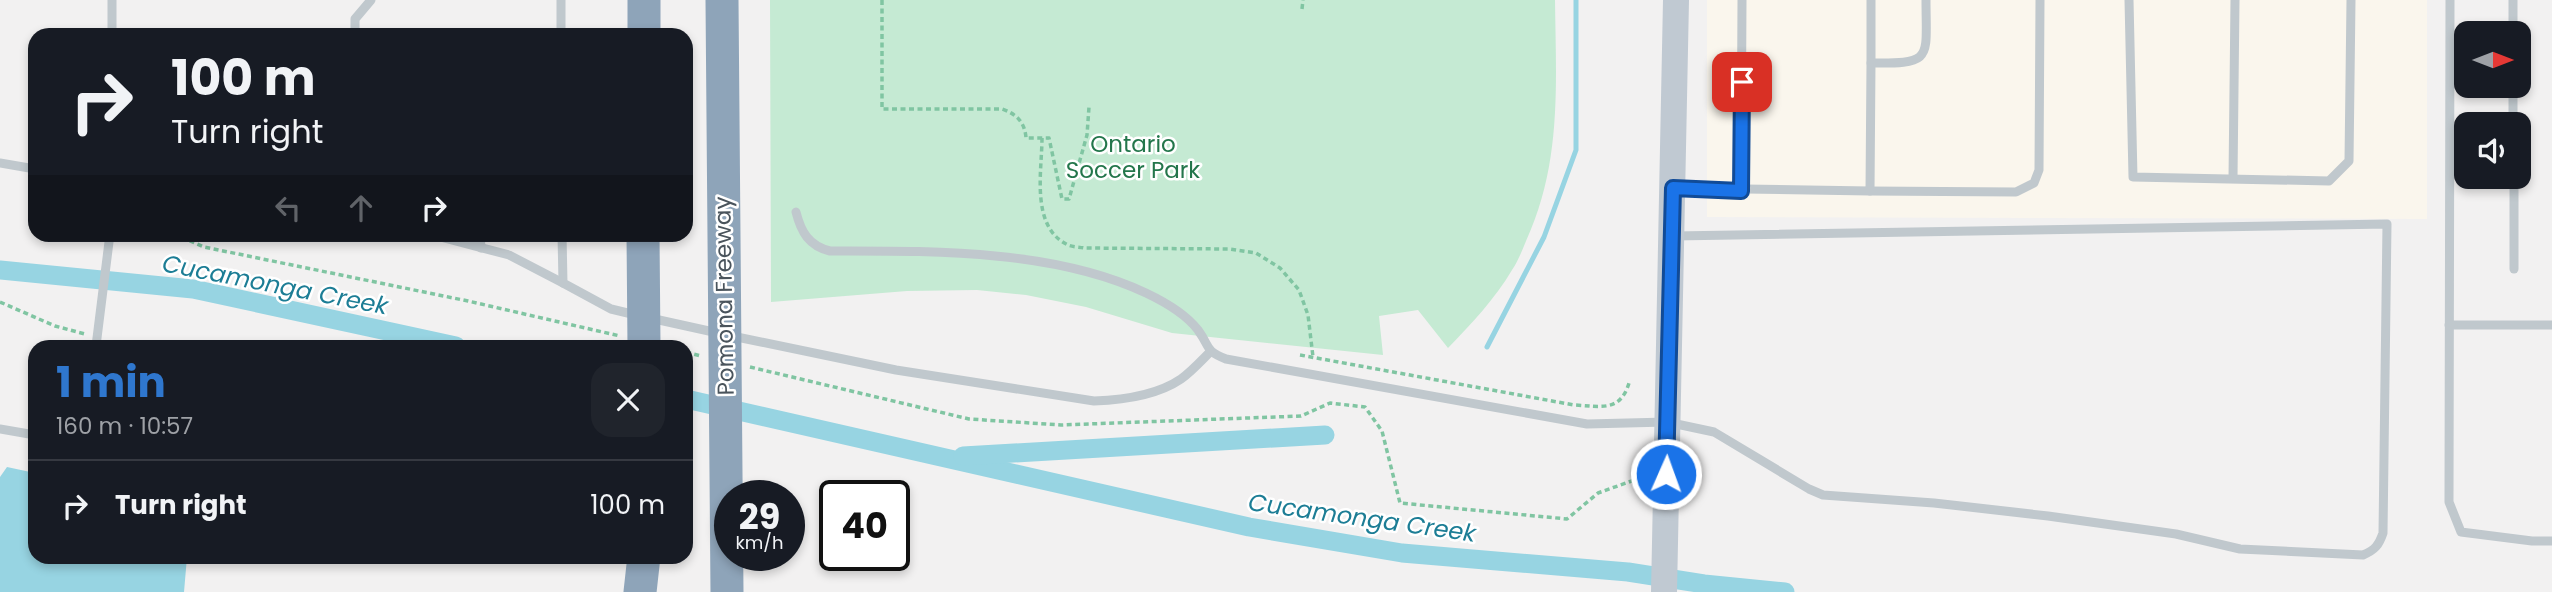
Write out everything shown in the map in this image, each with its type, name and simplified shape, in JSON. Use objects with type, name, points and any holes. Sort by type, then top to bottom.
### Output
[{"type":"highway","points":[[644,0],[644,28]]},
{"type":"highway","name":"Pomona Freeway","points":[[722,0],[727,480]]},
{"type":"highway","points":[[634,340],[643,279],[643,242]]},
{"type":"highway","points":[[642,592],[644,564]]},
{"type":"highway","name":"Pomona Freeway","points":[[727,571],[727,592]]},
{"type":"highway","points":[[733,571],[735,592]]},
{"type":"street","points":[[1664,592],[1676,0]]},
{"type":"lane","points":[[112,0],[112,28]]},
{"type":"lane","points":[[355,28],[355,19],[370,0]]},
{"type":"lane","points":[[561,0],[561,28]]},
{"type":"lane","points":[[1741,191],[1742,0]]},
{"type":"lane","points":[[1870,191],[1871,0]]},
{"type":"lane","points":[[1871,63],[1908,64],[1920,57],[1926,46],[1926,0]]},
{"type":"lane","points":[[1673,188],[1741,191],[2016,192],[2034,183],[2039,170],[2040,0]]},
{"type":"lane","points":[[2129,0],[2133,177],[2329,181],[2349,161],[2351,0]]},
{"type":"lane","points":[[2232,178],[2235,0]]},
{"type":"lane","points":[[2450,0],[2449,502],[2461,532],[2552,541]]},
{"type":"lane","points":[[2513,0],[2513,21]]},
{"type":"lane","points":[[0,163],[28,168]]},
{"type":"lane","points":[[2514,189],[2514,269]]},
{"type":"lane","points":[[796,212],[803,233],[811,243],[830,251],[931,251],[988,255],[1104,277],[1175,308],[1198,330],[1210,352],[1243,363],[1587,424],[1667,422],[1714,432],[1823,495],[1934,503],[2048,516],[2176,534],[2240,549],[2363,555],[2375,550],[2384,533],[2387,224],[1672,236]]},
{"type":"lane","points":[[96,340],[109,242]]},
{"type":"lane","points":[[459,242],[509,255],[611,310],[873,366],[1094,401],[1123,400],[1152,393],[1181,380],[1210,352]]},
{"type":"lane","points":[[481,242],[481,248]]},
{"type":"lane","points":[[562,242],[563,283]]},
{"type":"lane","points":[[2449,325],[2552,324]]},
{"type":"lane","points":[[0,429],[28,434]]},
{"type":"path","points":[[883,0],[882,109],[1002,109],[1011,112],[1025,128],[1026,138],[1049,138],[1062,199],[1069,199],[1087,135],[1089,107]]},
{"type":"path","points":[[1302,9],[1303,0]]},
{"type":"path","points":[[1042,138],[1042,213],[1055,234],[1068,245],[1084,248],[1230,249],[1256,253],[1280,268],[1299,290],[1308,315],[1313,357]]},
{"type":"path","points":[[192,242],[204,247],[468,301],[626,340]]},
{"type":"path","points":[[0,302],[91,340]]},
{"type":"path","points":[[693,354],[713,358]]},
{"type":"path","points":[[1300,355],[1574,405],[1610,407],[1619,401],[1629,383]]},
{"type":"path","points":[[740,365],[969,419],[1027,424],[1061,425],[1301,415],[1330,403],[1365,407],[1382,431],[1400,503],[1567,519],[1598,493],[1640,478]]},
{"type":"shaded area","points":[[1707,0],[2427,0],[2427,219],[1707,217]]},
{"type":"green space","name":"Ontario Soccer Park","points":[[770,0],[1555,0],[1556,93],[1546,182],[1538,211],[1514,267],[1490,301],[1448,348],[1418,310],[1379,316],[1383,355],[1172,333],[1086,307],[1026,295],[977,290],[907,291],[771,302]]},
{"type":"water","points":[[7,467],[28,472],[28,564],[186,564],[184,592],[0,592],[0,477]]},
{"type":"waterway","points":[[1487,347],[1544,237],[1576,150],[1576,0]]},
{"type":"waterway","name":"Cucamonga Creek","points":[[0,270],[193,289],[428,340]]},
{"type":"waterway","name":"Cucamonga Creek","points":[[693,401],[1249,527],[1402,553],[1628,572],[1704,584],[1785,592]]},
{"type":"waterway","name":"Cucamonga Creek","points":[[963,456],[1325,435]]},
{"type":"route","points":[[1666,474],[1673,188],[1741,191],[1742,82]]}]
